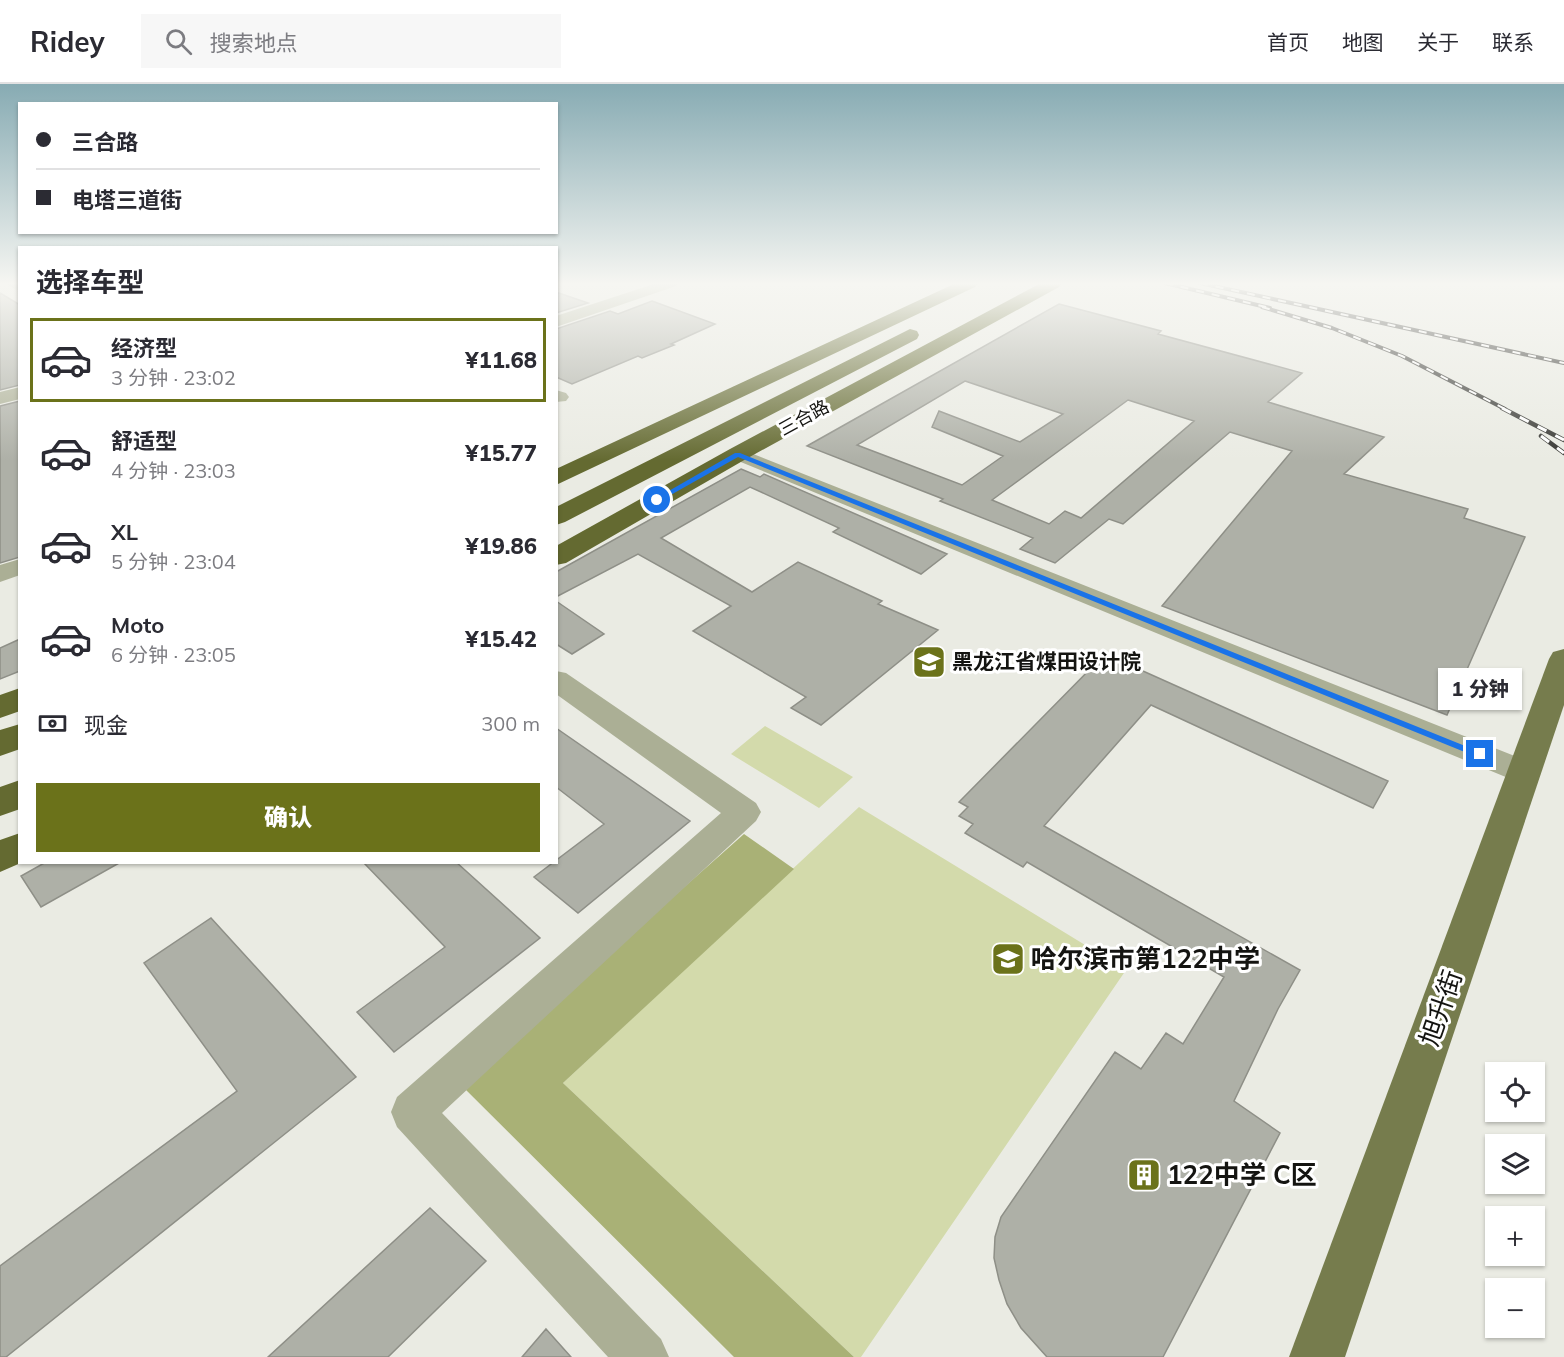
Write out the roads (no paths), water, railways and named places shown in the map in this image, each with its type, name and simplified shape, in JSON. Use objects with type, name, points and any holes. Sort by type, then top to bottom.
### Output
[{"type":"highway","points":[[696,390],[801,342]]},
{"type":"highway","points":[[558,477],[865,342]]},
{"type":"highway","name":"三合路","points":[[558,516],[895,342]]},
{"type":"highway","name":"三合路","points":[[558,556],[738,454],[944,342]]},
{"type":"highway","points":[[0,707],[18,700]]},
{"type":"highway","points":[[0,744],[18,736]]},
{"type":"highway","points":[[0,803],[18,794]]},
{"type":"highway","points":[[0,857],[18,848]]},
{"type":"main road","name":"旭升街","points":[[1317,1357],[1564,658]]},
{"type":"street","points":[[0,398],[18,394]]},
{"type":"street","points":[[738,454],[1524,772]]},
{"type":"street","points":[[0,574],[18,567]]},
{"type":"street","points":[[558,681],[744,812],[412,1112],[642,1357]]},
{"type":"railway","points":[[1368,342],[1402,356],[1505,409]]},
{"type":"railway","points":[[1470,342],[1564,363]]},
{"type":"railway","points":[[1502,408],[1564,440]]},
{"type":"railway","points":[[1541,436],[1564,453]]},
{"type":"place","name":"黑龙江省煤田设计院","points":[[929,662]]},
{"type":"place","name":"哈尔滨市第122中学","points":[[1008,959]]},
{"type":"place","name":"122中学 C区","points":[[1144,1175]]}]
